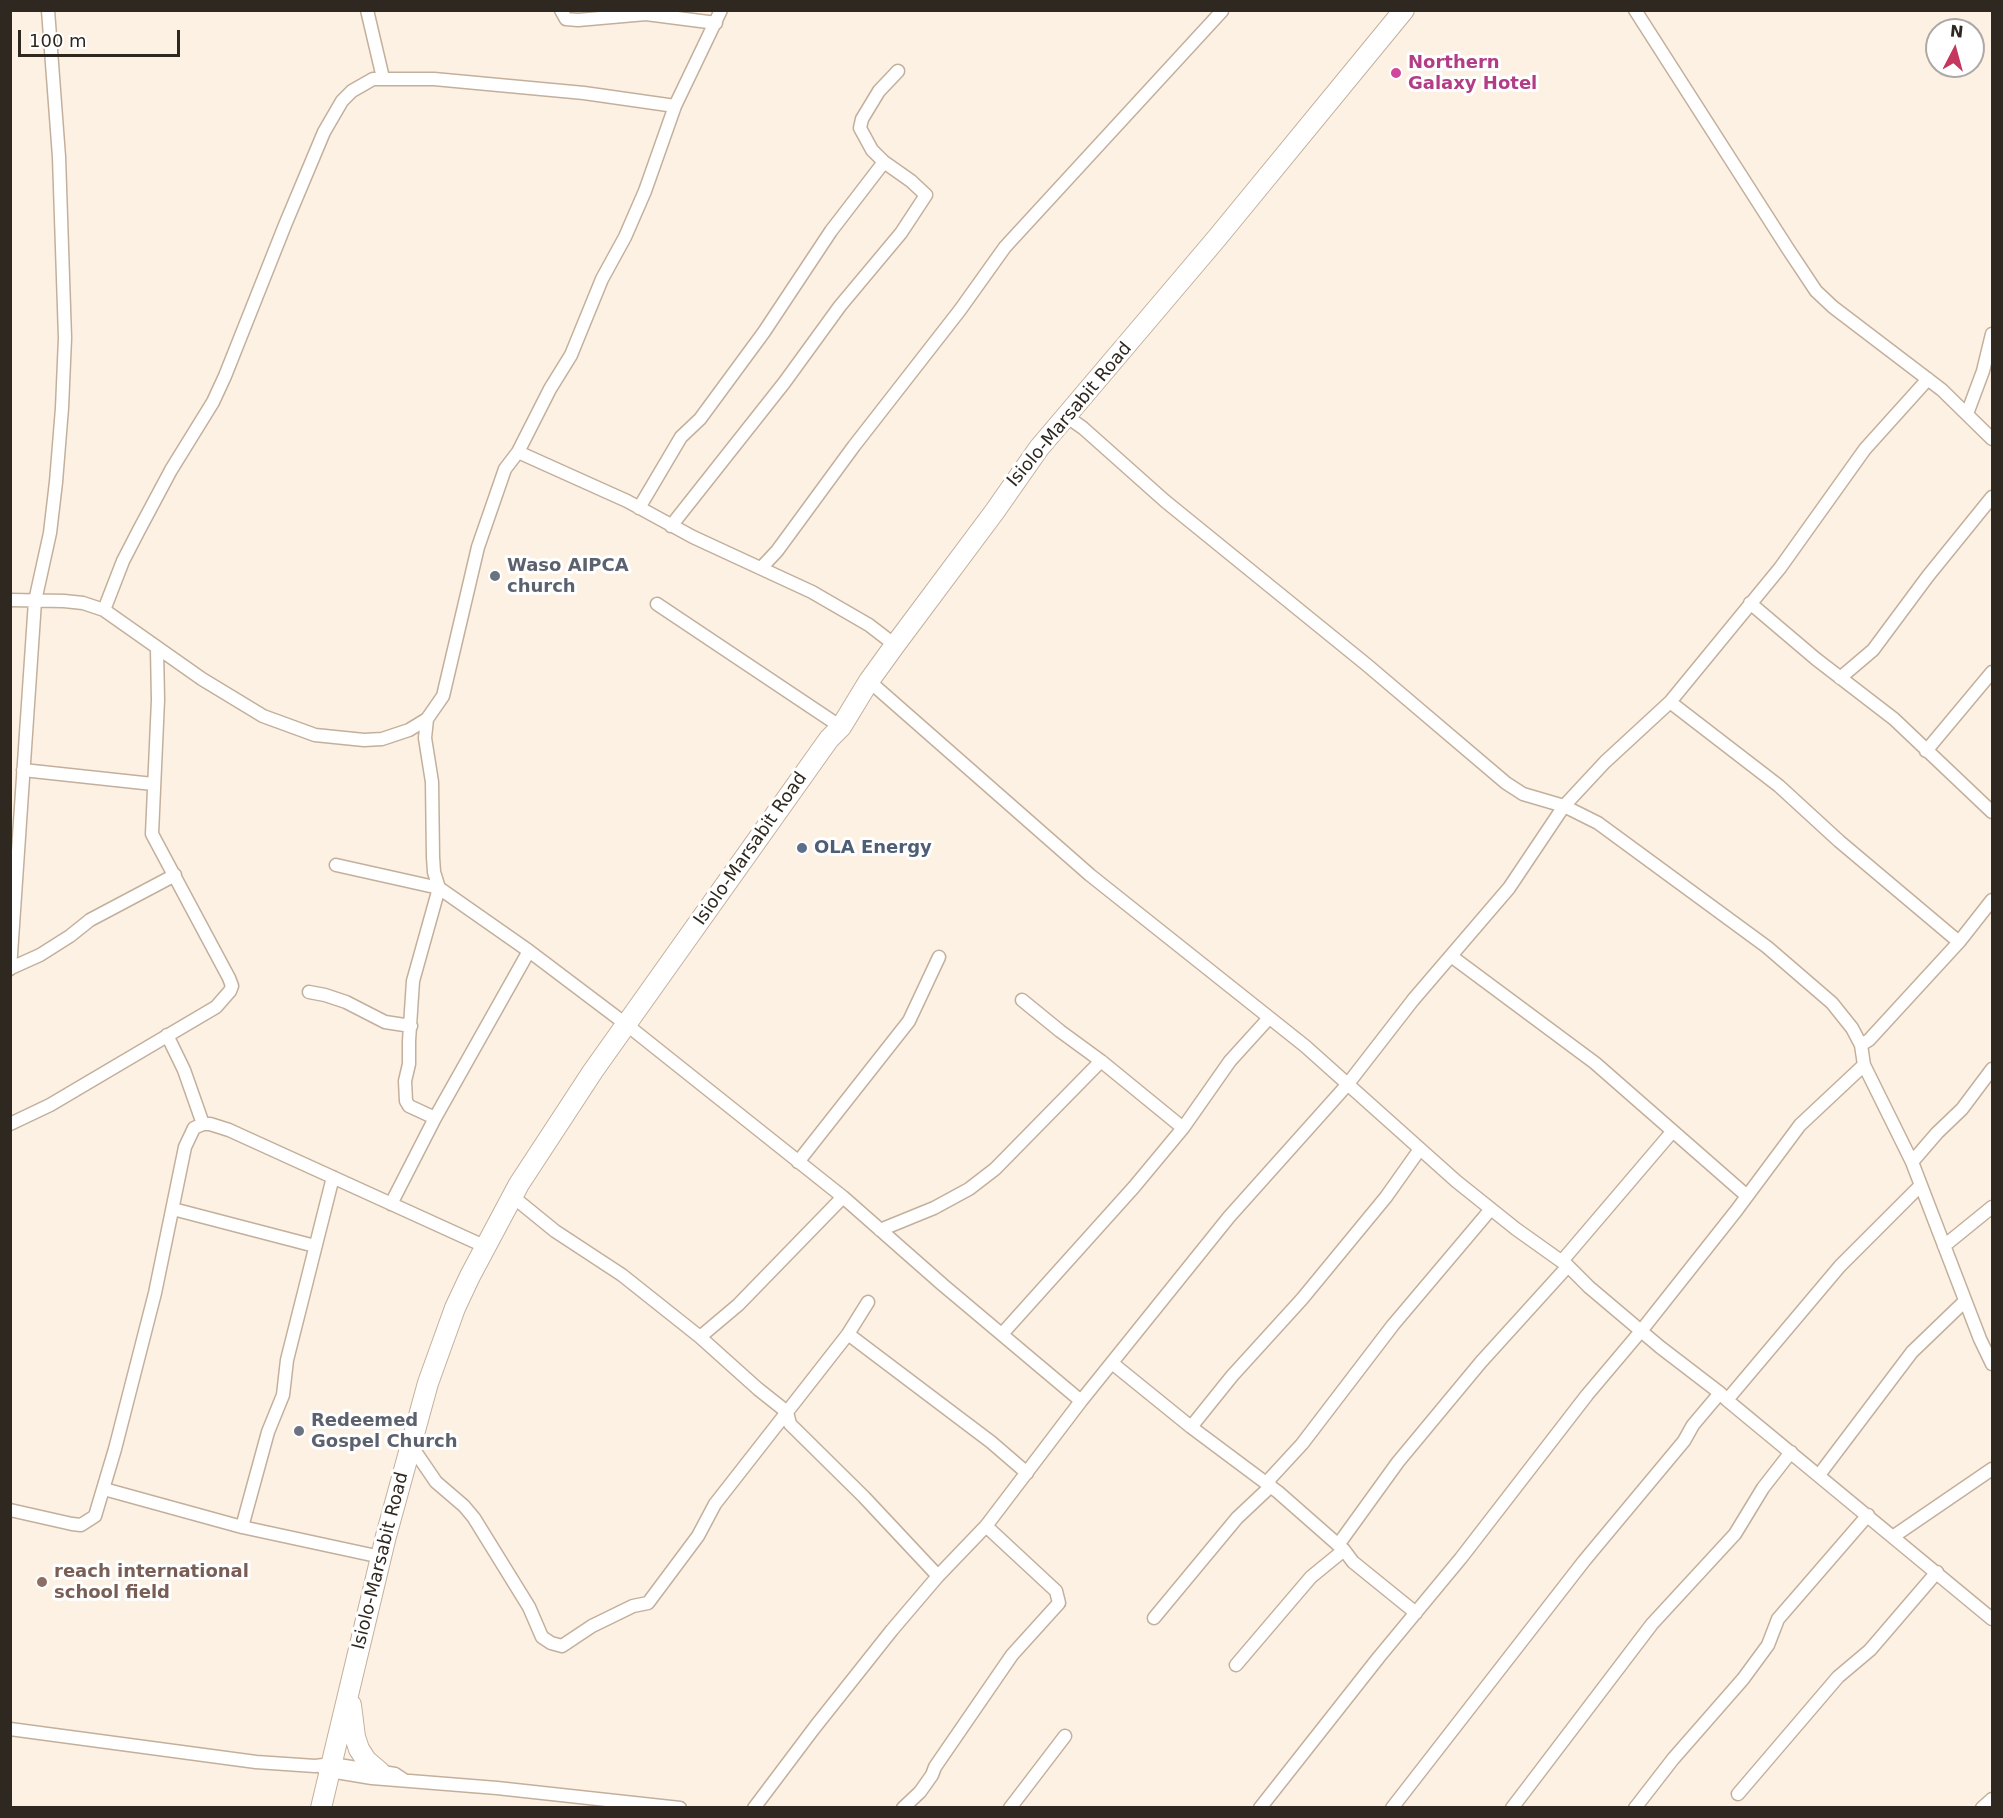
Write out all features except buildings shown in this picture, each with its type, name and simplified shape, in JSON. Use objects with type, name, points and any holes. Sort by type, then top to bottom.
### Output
[{"type":"highway","name":"Isiolo-Marsabit Road","points":[[321,1808],[326,1768],[349,1694],[381,1557],[428,1383],[455,1308],[484,1246],[512,1196],[593,1071],[829,739],[841,727],[869,681],[1033,456],[1217,238],[1404,10]]},
{"type":"highway","points":[[349,1694],[356,1743],[366,1760],[380,1772]]},
{"type":"street","points":[[48,10],[59,157],[65,338],[54,502],[43,570],[35,602],[10,969],[40,955],[90,920],[174,875]]},
{"type":"street","points":[[367,10],[383,78]]},
{"type":"street","points":[[561,10],[566,19],[578,21],[646,14],[716,23]]},
{"type":"street","points":[[10,600],[74,602],[104,610],[157,649],[263,716],[315,735],[364,740],[382,739],[400,735],[427,719],[439,705],[447,682],[484,524],[505,470],[518,452],[550,389],[571,356],[602,279],[625,237],[645,191],[675,106],[721,10]]},
{"type":"street","points":[[762,567],[960,310],[1005,247],[1222,10]]},
{"type":"street","points":[[1635,10],[1816,291],[1833,307],[1928,379],[1992,439]]},
{"type":"street","points":[[671,526],[784,383],[840,306],[901,233],[919,209],[926,195],[872,150],[864,138],[860,123],[879,91],[898,71]]},
{"type":"street","points":[[104,610],[123,561],[139,530],[213,402],[331,118],[352,91],[373,79],[434,79],[617,97],[675,106]]},
{"type":"street","points":[[639,508],[681,437],[700,419],[764,332],[831,231],[884,162]]},
{"type":"street","points":[[1967,414],[1983,371],[1992,334]]},
{"type":"street","points":[[754,1808],[850,1683],[938,1576],[986,1526],[1081,1401],[1229,1218],[1347,1085],[1413,1000],[1509,888],[1564,806],[1605,762],[1670,702],[1780,568],[1865,449],[1928,379]]},
{"type":"street","points":[[1066,416],[1083,428],[1165,501],[1367,665],[1506,783],[1523,794],[1564,806],[1587,817],[1615,835],[1783,960],[1832,1003],[1852,1028],[1861,1045],[1864,1065],[1912,1162],[1980,1339],[1992,1364]]},
{"type":"street","points":[[518,452],[812,592],[869,625],[895,645]]},
{"type":"street","points":[[1840,678],[1873,650],[1928,576],[1992,497]]},
{"type":"street","points":[[1750,603],[1840,678],[1894,719],[1992,812]]},
{"type":"street","points":[[657,604],[841,727]]},
{"type":"street","points":[[10,1125],[50,1105],[216,1007],[228,995],[232,986],[197,915],[152,834],[158,700],[157,649]]},
{"type":"street","points":[[1926,751],[1992,672]]},
{"type":"street","points":[[869,681],[1090,875],[1305,1046],[1491,1209],[1565,1264],[1641,1331],[1894,1536],[1992,1619]]},
{"type":"street","points":[[1670,702],[1779,786],[1839,841],[1959,942]]},
{"type":"street","points":[[427,719],[425,738],[432,782],[434,872],[439,888],[413,981],[410,1064],[405,1081],[406,1101],[409,1106],[435,1118]]},
{"type":"street","points":[[23,770],[153,784]]},
{"type":"street","points":[[336,865],[439,888],[530,951],[843,1197],[1081,1401]]},
{"type":"street","points":[[1861,1045],[1869,1040],[1959,942],[1992,900]]},
{"type":"street","points":[[391,1204],[435,1118],[530,951]]},
{"type":"street","points":[[1451,956],[1595,1063],[1747,1196]]},
{"type":"street","points":[[798,1162],[909,1022],[939,957]]},
{"type":"street","points":[[309,992],[337,998],[385,1022],[411,1026]]},
{"type":"street","points":[[1022,1000],[1183,1128]]},
{"type":"street","points":[[1002,1334],[1134,1187],[1183,1128],[1230,1061],[1269,1018]]},
{"type":"street","points":[[167,1035],[184,1070],[203,1124]]},
{"type":"street","points":[[880,1230],[934,1208],[969,1189],[995,1169],[1101,1061]]},
{"type":"street","points":[[1260,1808],[1461,1558],[1587,1395],[1641,1331],[1800,1125],[1864,1065]]},
{"type":"street","points":[[1912,1162],[1962,1109],[1992,1069]]},
{"type":"street","points":[[10,1510],[81,1525],[95,1516],[149,1316],[185,1147],[194,1128],[203,1124],[229,1130],[484,1246]]},
{"type":"street","points":[[1236,1665],[1311,1577],[1341,1548],[1398,1462],[1565,1264],[1672,1132]]},
{"type":"street","points":[[1191,1427],[1232,1376],[1302,1299],[1386,1197],[1420,1149]]},
{"type":"street","points":[[242,1527],[268,1432],[283,1395],[287,1360],[333,1177]]},
{"type":"street","points":[[1392,1808],[1584,1561],[1684,1441],[1693,1425],[1723,1397],[1840,1266],[1921,1185]]},
{"type":"street","points":[[512,1196],[555,1231],[622,1275],[700,1336],[787,1412],[790,1424],[864,1497],[938,1576]]},
{"type":"street","points":[[700,1336],[738,1305],[843,1197]]},
{"type":"street","points":[[1944,1246],[1992,1207]]},
{"type":"street","points":[[173,1209],[315,1246]]},
{"type":"street","points":[[1154,1618],[1237,1518],[1269,1485],[1393,1324],[1491,1209]]},
{"type":"street","points":[[1819,1475],[1912,1352],[1965,1301]]},
{"type":"street","points":[[410,1444],[436,1482],[464,1506],[474,1518],[529,1607],[542,1637],[556,1646],[562,1646],[600,1622],[633,1606],[648,1603],[698,1536],[715,1504],[849,1334],[867,1302]]},
{"type":"street","points":[[849,1334],[991,1442],[1026,1473]]},
{"type":"street","points":[[1112,1363],[1191,1427],[1269,1485],[1341,1548],[1353,1562],[1416,1613]]},
{"type":"street","points":[[1512,1808],[1652,1624],[1735,1534],[1763,1488],[1791,1452]]},
{"type":"street","points":[[1894,1536],[1992,1469]]},
{"type":"street","points":[[104,1489],[242,1527],[381,1557]]},
{"type":"street","points":[[1635,1808],[1673,1759],[1743,1679],[1768,1645],[1778,1619],[1868,1515]]},
{"type":"street","points":[[903,1808],[920,1792],[1012,1655],[1059,1603],[1056,1591],[986,1526]]},
{"type":"street","points":[[1738,1794],[1838,1677],[1870,1650],[1937,1572]]},
{"type":"street","points":[[10,1729],[256,1762],[380,1772],[394,1774],[404,1780]]},
{"type":"street","points":[[1010,1808],[1065,1736]]},
{"type":"street","points":[[326,1768],[393,1780],[680,1808]]},
{"type":"street","points":[[1982,1808],[1992,1799]]},
{"type":"place","name":"Northern Galaxy Hotel","points":[[1396,73]]},
{"type":"place","name":"Waso AIPCA church","points":[[495,576]]},
{"type":"place","name":"OLA Energy","points":[[802,848]]},
{"type":"place","name":"Redeemed Gospel Church","points":[[299,1431]]},
{"type":"place","name":"reach international school field","points":[[42,1582]]}]
